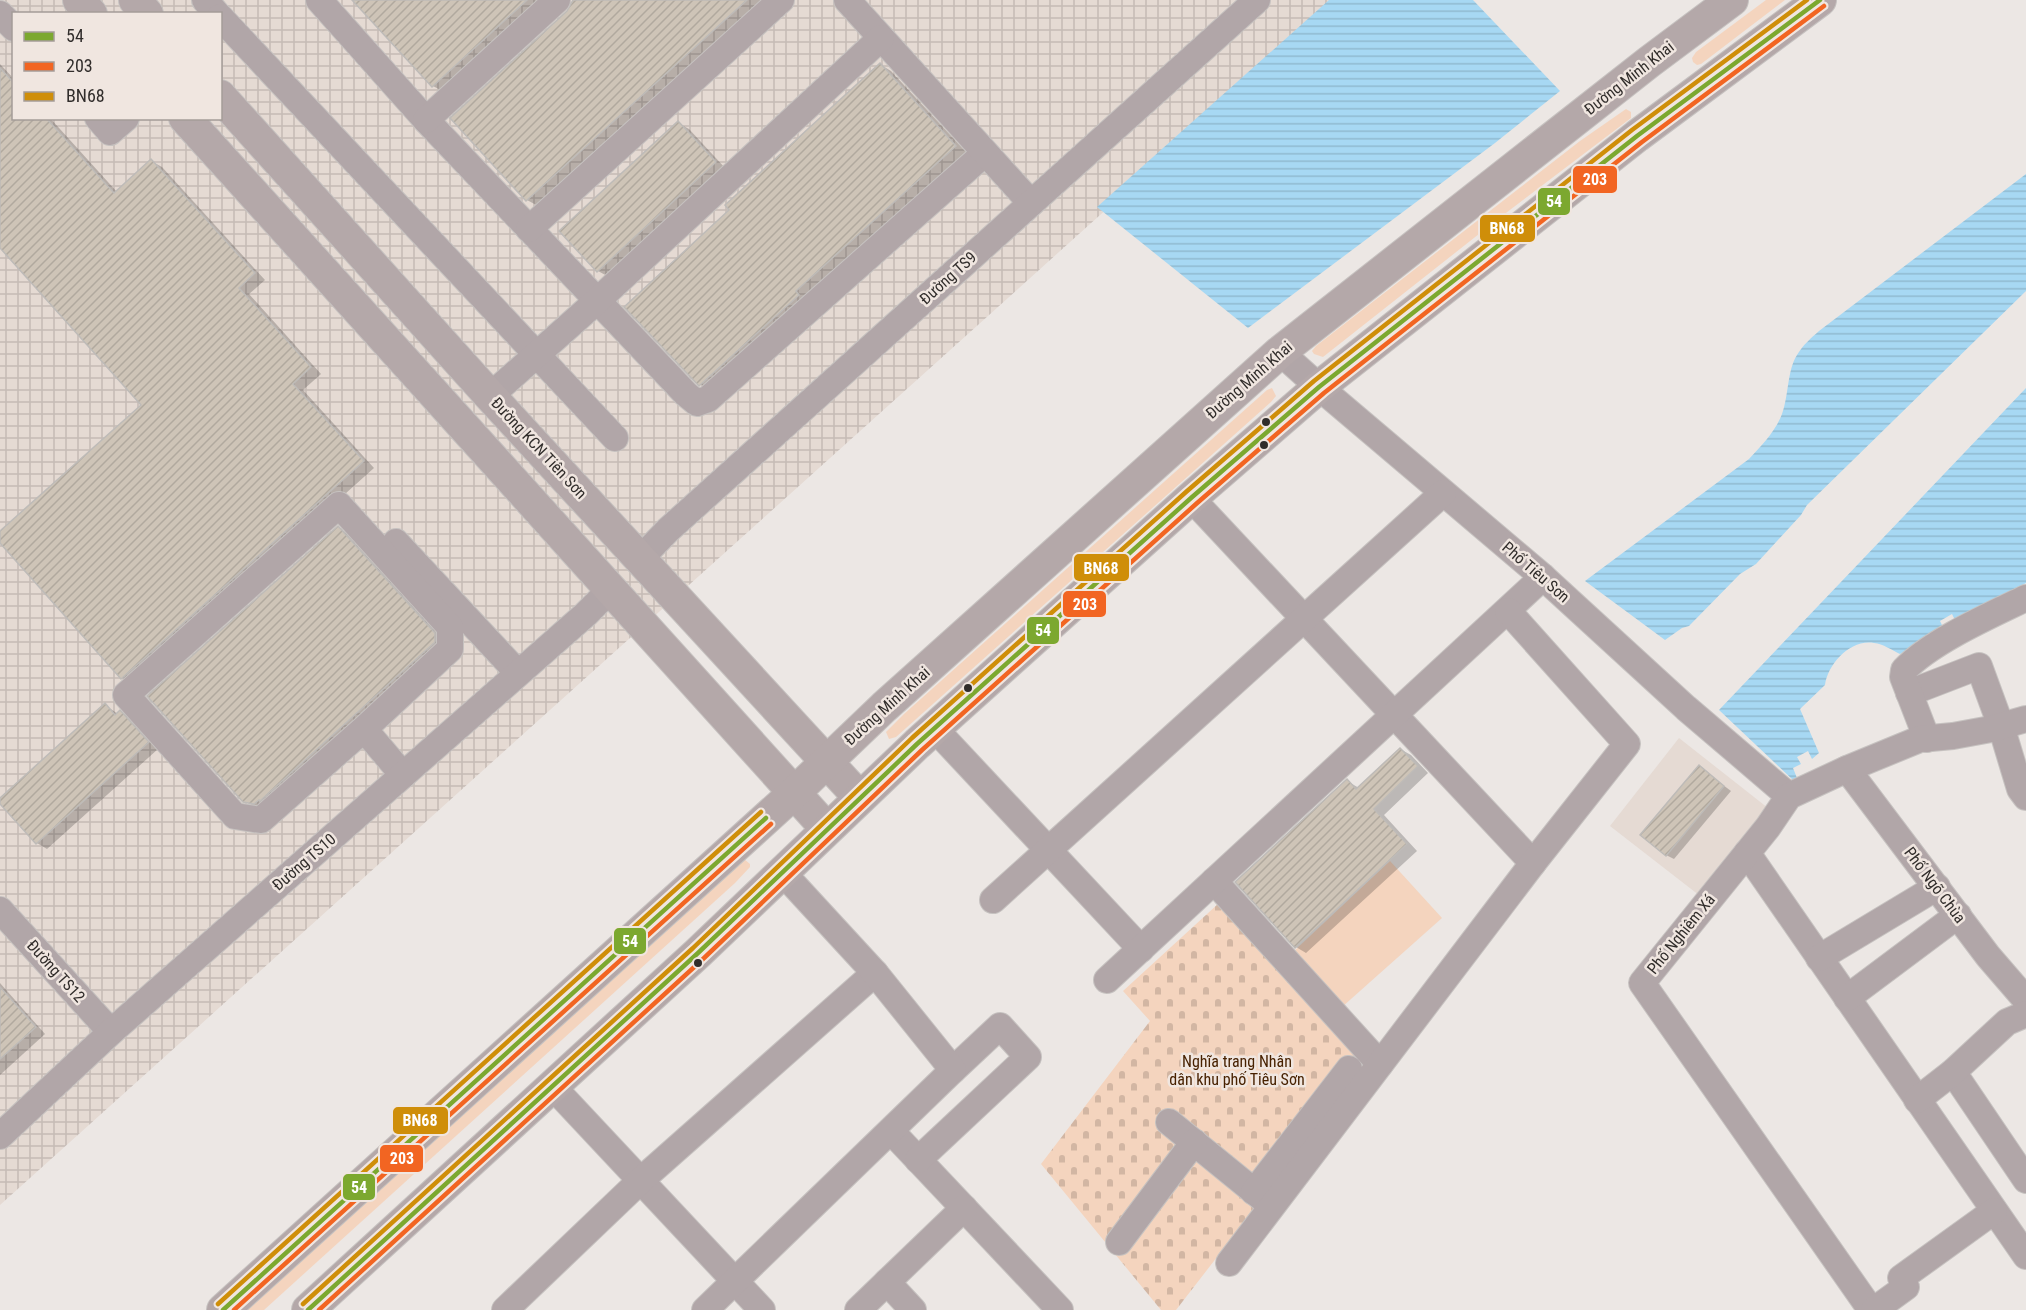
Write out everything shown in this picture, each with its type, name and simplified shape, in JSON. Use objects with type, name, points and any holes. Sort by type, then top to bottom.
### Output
[{"type":"main road","points":[[79,0],[89,12]]},
{"type":"main road","points":[[135,0],[145,12]]},
{"type":"main road","name":"Đường Minh Khai","points":[[223,1310],[1280,352],[1649,62],[1732,0]]},
{"type":"main road","points":[[308,1310],[698,953],[934,728],[1319,387],[1680,104],[1820,0]]},
{"type":"main road","points":[[1649,62],[1680,104]]},
{"type":"main road","name":"Đường KCN Tiên Sơn","points":[[222,98],[490,396],[860,798]]},
{"type":"main road","points":[[187,120],[827,829]]},
{"type":"main road","points":[[610,590],[641,558]]},
{"type":"street","points":[[205,0],[216,12]]},
{"type":"street","points":[[426,120],[557,0]]},
{"type":"street","points":[[529,229],[781,0]]},
{"type":"street","points":[[847,0],[1031,203]]},
{"type":"street","name":"Đường TS9","points":[[641,558],[668,530],[1257,0]]},
{"type":"street","points":[[330,4],[426,120],[692,400],[703,402],[985,153]]},
{"type":"street","points":[[0,14],[12,26]]},
{"type":"street","points":[[222,18],[615,438]]},
{"type":"street","points":[[490,396],[597,301],[881,38]]},
{"type":"street","points":[[100,120],[110,132],[124,120]]},
{"type":"street","name":"Phố Tiêu Sơn","points":[[1280,352],[1543,578],[1686,708],[1790,796]]},
{"type":"street","points":[[993,900],[1443,493]]},
{"type":"street","points":[[1191,498],[1533,863]]},
{"type":"street","points":[[339,505],[450,627],[450,649],[364,729],[261,820],[235,816],[126,695],[339,505]]},
{"type":"street","points":[[370,514],[518,673]]},
{"type":"street","points":[[1107,980],[1543,578]]},
{"type":"street","name":"Đường TS10","points":[[0,1136],[111,1032],[586,614],[610,590]]},
{"type":"street","points":[[1927,739],[1903,673],[1913,660],[1956,634],[2026,598]]},
{"type":"street","points":[[1263,1199],[1380,1064],[1627,744],[1508,612]]},
{"type":"street","points":[[1909,693],[1979,666],[2001,726],[2016,778],[2026,797]]},
{"type":"street","name":"Phố Nghiêm Xá","points":[[1872,1310],[1642,983],[1790,796],[1886,752],[1920,740],[1953,736],[2026,719]]},
{"type":"street","points":[[934,728],[1142,949]]},
{"type":"street","points":[[364,729],[403,775]]},
{"type":"street","name":"Phố Ngõ Chùa","points":[[1847,769],[1988,956],[2026,1000]]},
{"type":"street","points":[[1747,853],[2026,1256]]},
{"type":"street","points":[[782,872],[874,973],[953,1070]]},
{"type":"street","points":[[1214,881],[1380,1064]]},
{"type":"street","points":[[1819,958],[1937,887]]},
{"type":"street","name":"Đường TS12","points":[[0,910],[111,1032]]},
{"type":"street","points":[[1847,998],[1958,915]]},
{"type":"street","points":[[505,1310],[640,1181],[874,973]]},
{"type":"street","points":[[1917,1100],[1953,1072],[2007,1022],[2026,1014]]},
{"type":"street","points":[[705,1310],[1000,1026],[1028,1057],[918,1160]]},
{"type":"street","points":[[1228,1263],[1263,1199],[1349,1069]]},
{"type":"street","points":[[1953,1072],[2026,1180]]},
{"type":"street","points":[[553,1087],[762,1310]]},
{"type":"street","points":[[1169,1122],[1263,1199]]},
{"type":"street","points":[[891,1131],[1060,1310]]},
{"type":"street","points":[[1119,1242],[1194,1142]]},
{"type":"street","points":[[858,1310],[964,1208]]},
{"type":"street","points":[[1872,1310],[1906,1287],[1901,1278],[1994,1211]]},
{"type":"street","points":[[887,1282],[913,1310]]},
{"type":"shaded area","points":[[0,0],[1339,0],[0,1205]]},
{"type":"shaded area","points":[[1679,738],[1773,812],[1704,899],[1610,826]]},
{"type":"green space","points":[[1766,0],[1785,0],[1701,64],[1697,65],[1693,62],[1692,58],[1696,52]]},
{"type":"green space","points":[[1626,109],[1631,112],[1631,118],[1323,357],[1314,354],[1312,351],[1316,346],[1580,141]]},
{"type":"green space","points":[[1272,388],[1276,396],[1271,402],[896,737],[889,739],[886,732],[904,714],[1267,390]]},
{"type":"green space","points":[[744,859],[750,867],[735,883],[264,1310],[244,1310]]},
{"type":"green space","points":[[1390,861],[1442,918],[1342,1007],[1293,952]]},
{"type":"green space","name":"Nghĩa trang Nhân dân khu phố Tiêu Sơn","points":[[1219,903],[1365,1066],[1176,1310],[1161,1310],[1041,1164],[1150,1021],[1123,991]]},
{"type":"water","points":[[1329,0],[1473,0],[1560,91],[1495,143],[1248,328],[1097,207]]},
{"type":"water","points":[[2026,174],[2026,291],[1807,505],[1801,515],[1756,564],[1740,574],[1689,626],[1665,640],[1585,581],[1754,454],[1779,421],[1794,361],[1813,336]]},
{"type":"water","points":[[2026,388],[2026,583],[1955,620],[1952,614],[1940,621],[1943,627],[1900,654],[1874,643],[1865,643],[1849,649],[1835,661],[1825,685],[1800,709],[1819,753],[1812,759],[1808,751],[1797,757],[1801,764],[1793,768],[1797,778],[1793,780],[1719,710]]},
{"type":"building","points":[[352,0],[527,0],[432,87]]},
{"type":"building","points":[[573,0],[747,0],[526,201],[450,118],[567,11]]},
{"type":"building","points":[[880,63],[956,146],[796,291],[799,295],[699,386],[624,307],[729,210],[725,205]]},
{"type":"building","points":[[0,68],[12,81],[12,120],[48,120],[114,193],[151,159],[255,273],[239,288],[311,367],[293,384],[364,461],[121,679],[0,543],[0,531],[141,405],[0,248]]},
{"type":"building","points":[[678,121],[716,162],[597,272],[559,231]]},
{"type":"building","points":[[338,526],[435,633],[435,642],[260,801],[254,804],[243,802],[147,696]]},
{"type":"building","points":[[105,703],[115,715],[120,710],[149,742],[36,844],[0,804],[0,798]]},
{"type":"building","points":[[1400,748],[1418,766],[1374,809],[1407,844],[1295,948],[1235,882],[1347,779],[1356,789]]},
{"type":"building","points":[[1699,765],[1724,786],[1666,856],[1640,835]]},
{"type":"building","points":[[0,987],[36,1027],[0,1059]]},
{"type":"transit line","name":"BN68","points":[[303,1304],[693,948],[912,738],[1186,492],[1314,381],[1632,130],[1807,0]]},
{"type":"transit line","name":"54","points":[[308,1310],[698,953],[917,744],[1191,498],[1319,387],[1637,136],[1820,0]]},
{"type":"transit line","name":"203","points":[[319,1310],[703,959],[922,750],[1196,504],[1324,393],[1642,142],[1824,6]]},
{"type":"transit line","name":"BN68","points":[[218,1304],[761,812]]},
{"type":"transit line","name":"54","points":[[223,1310],[766,818]]},
{"type":"transit line","name":"203","points":[[234,1310],[771,824]]}]
